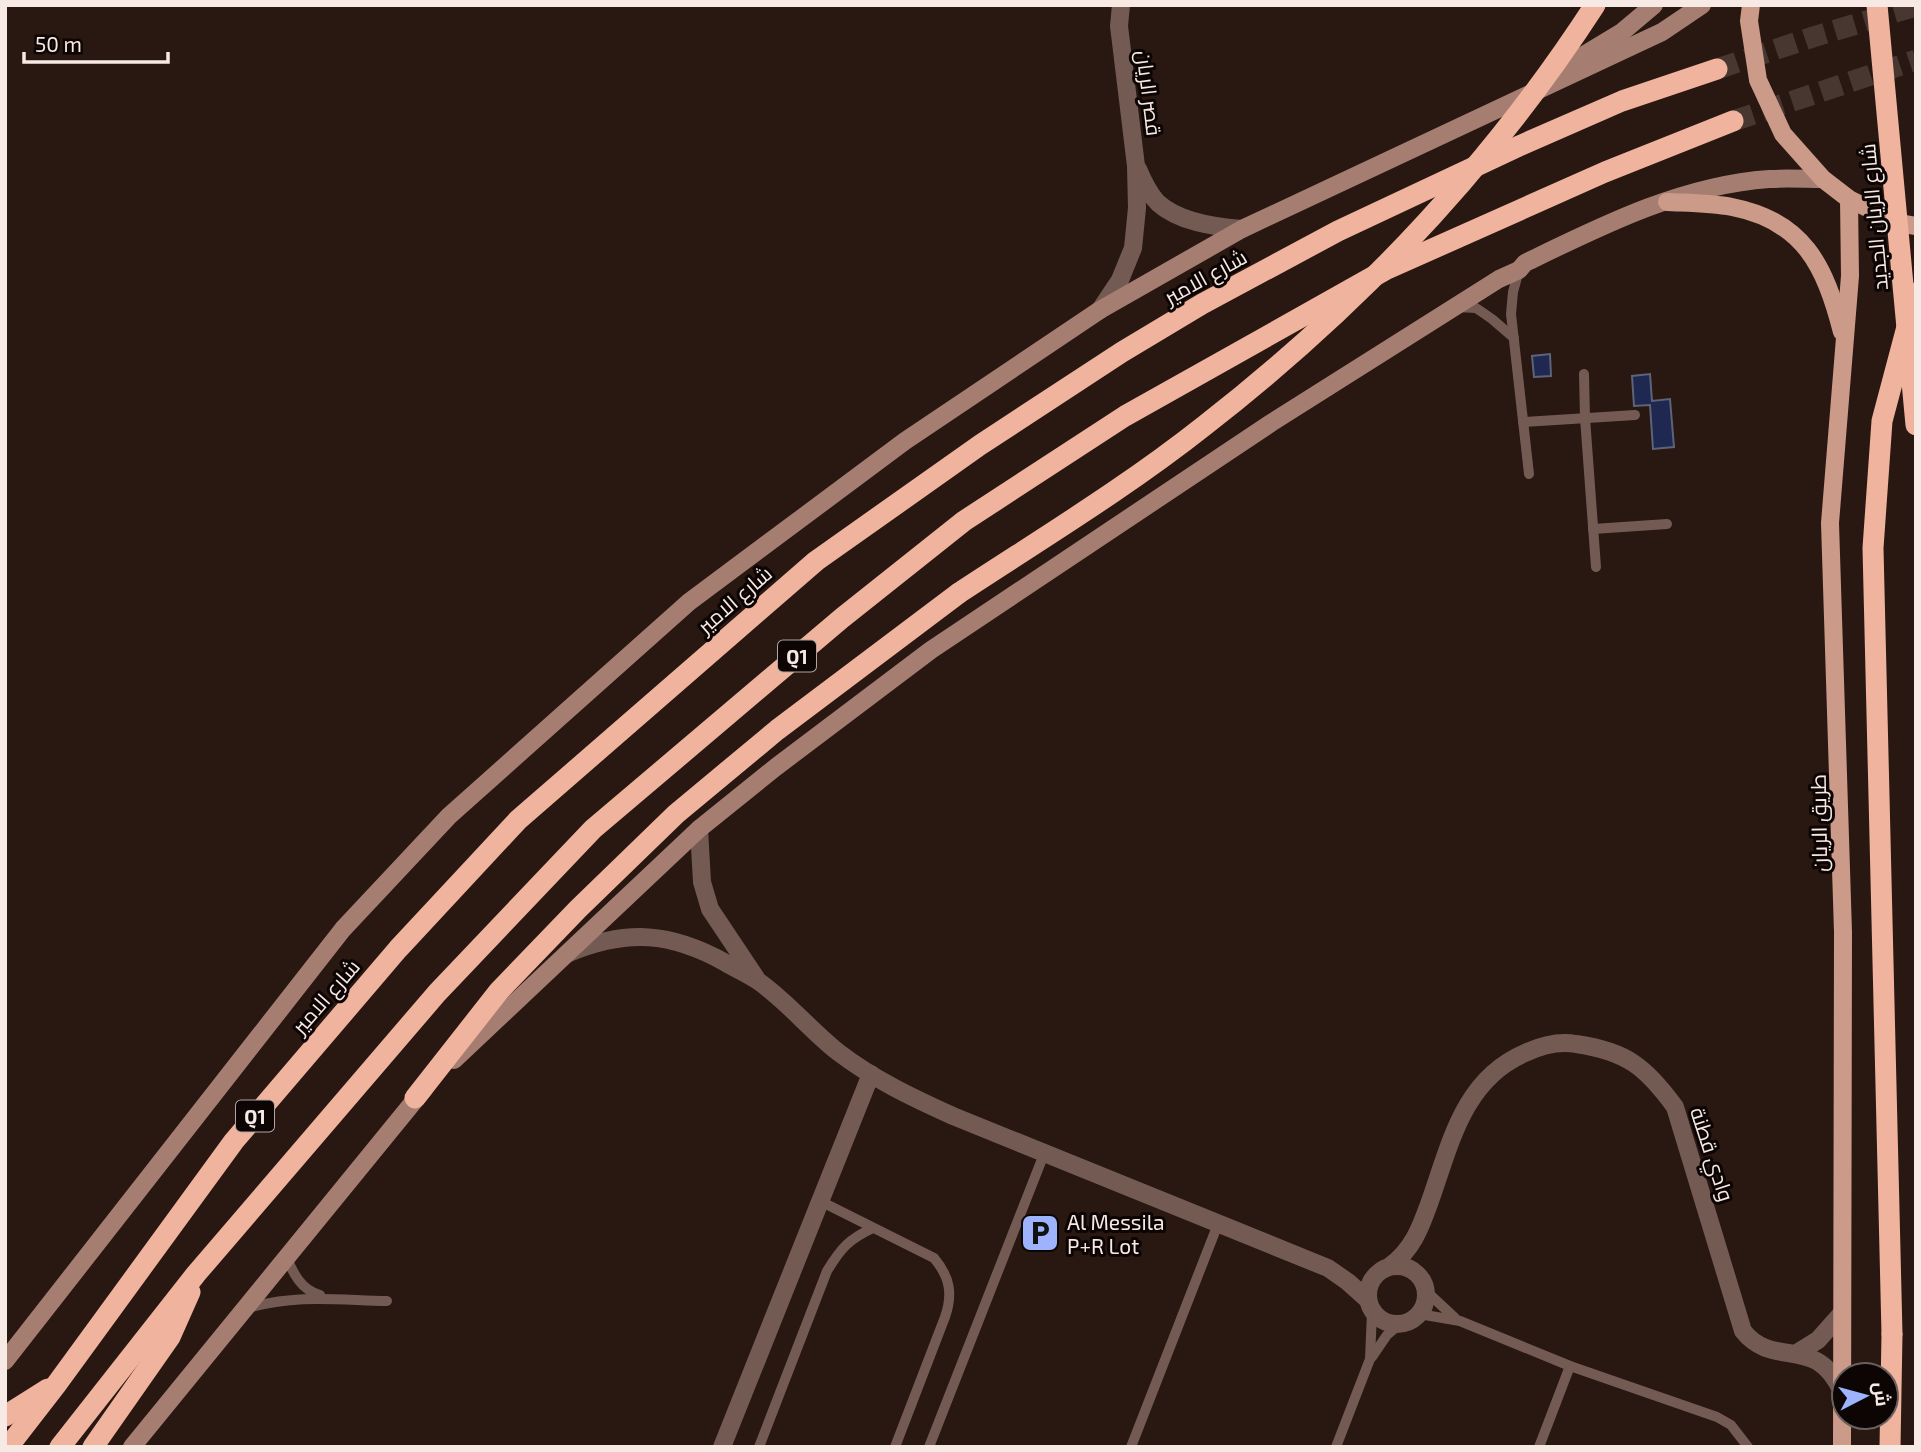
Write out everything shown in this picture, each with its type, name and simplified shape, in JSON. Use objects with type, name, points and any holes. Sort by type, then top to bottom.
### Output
[{"type":"highway","points":[[415,1098],[499,991],[578,909],[676,814],[777,730],[959,593],[1203,427],[1350,300],[1418,232],[1481,159],[1567,47],[1595,5]]},
{"type":"highway","name":"شارع الريان الجديد","points":[[1877,5],[1916,425]]},
{"type":"highway","name":"شارع الامير","points":[[8,1447],[234,1141],[398,949],[518,820],[816,561],[980,445],[1122,352],[1202,304],[1338,231],[1519,146],[1622,101],[1717,69]]},
{"type":"highway","name":"Q1","points":[[60,1447],[196,1274],[437,993],[593,830],[842,618],[964,521],[1125,416],[1385,270],[1605,172],[1733,121]]},
{"type":"highway","points":[[1890,1447],[1892,1334],[1873,548],[1882,421],[1916,293]]},
{"type":"highway","points":[[93,1447],[174,1330],[196,1274]]},
{"type":"highway","points":[[5,1416],[56,1385]]},
{"type":"main road","points":[[1483,116],[1622,32],[1654,5]]},
{"type":"main road","name":"شارع الامير","points":[[5,1361],[343,929],[449,816],[689,602],[905,441],[1100,310],[1242,229],[1662,33],[1702,5]]},
{"type":"main road","points":[[1751,5],[1749,21],[1758,80],[1783,134],[1823,179],[1849,199],[1898,223],[1916,226]]},
{"type":"main road","points":[[132,1447],[415,1098],[699,829],[930,650],[1271,423],[1525,264],[1622,217],[1722,186],[1768,179],[1823,179]]},
{"type":"main road","name":"طريق الريان","points":[[1842,1361],[1843,932],[1830,523],[1850,276],[1849,199]]},
{"type":"main road","points":[[1667,202],[1731,207],[1764,217],[1787,228],[1805,246],[1822,275],[1836,310],[1845,352]]},
{"type":"street","name":"قصر الريان","points":[[1108,5],[1119,26]]},
{"type":"street","name":"قصر الريان","points":[[1100,310],[1120,280],[1133,248],[1137,208],[1136,166],[1119,26],[1121,5]]},
{"type":"street","name":"قصر الريان","points":[[1136,166],[1145,185],[1158,202],[1175,213],[1212,227],[1242,229]]},
{"type":"street","points":[[699,829],[702,882],[710,909],[758,981]]},
{"type":"street","points":[[566,954],[610,939],[647,936],[701,948],[758,981],[838,1052],[905,1093],[1044,1154],[1328,1268],[1353,1272],[1400,1265],[1422,1283],[1423,1307],[1419,1314],[1407,1323],[1385,1322],[1348,1282],[1328,1268]]},
{"type":"street","name":"وادي قطنة","points":[[1385,1269],[1406,1252],[1418,1234],[1456,1130],[1471,1097],[1484,1080],[1509,1060],[1538,1047],[1570,1043],[1601,1047],[1631,1060],[1656,1080],[1675,1107],[1743,1331],[1751,1341],[1762,1348],[1797,1353],[1820,1362],[1830,1371]]},
{"type":"street","points":[[722,1447],[871,1074]]},
{"type":"street","name":"وادي قطنة","points":[[1418,1234],[1416,1254],[1422,1283]]},
{"type":"street","points":[[1370,1306],[1368,1288],[1373,1277],[1385,1269]]},
{"type":"street","points":[[1797,1353],[1818,1340],[1842,1313]]},
{"type":"lane","points":[[1519,270],[1511,314],[1529,474]]},
{"type":"lane","points":[[1455,307],[1476,308],[1514,338]]},
{"type":"lane","points":[[1584,374],[1596,568]]},
{"type":"lane","points":[[1523,422],[1635,415]]},
{"type":"lane","points":[[1593,529],[1667,524]]},
{"type":"lane","points":[[929,1447],[1044,1154]]},
{"type":"lane","points":[[820,1201],[934,1258],[944,1270],[950,1286],[946,1317],[895,1447]]},
{"type":"lane","points":[[1131,1447],[1218,1224]]},
{"type":"lane","points":[[759,1447],[827,1271],[853,1237],[873,1228]]},
{"type":"lane","points":[[286,1256],[296,1278],[314,1294],[336,1300]]},
{"type":"lane","points":[[1422,1283],[1460,1321]]},
{"type":"lane","points":[[245,1309],[274,1300],[305,1297],[387,1301]]},
{"type":"lane","points":[[1370,1306],[1370,1359]]},
{"type":"lane","points":[[1419,1314],[1460,1321],[1570,1366],[1717,1417],[1731,1425],[1748,1447]]},
{"type":"lane","points":[[1336,1447],[1370,1359],[1384,1339],[1400,1324]]},
{"type":"lane","points":[[1539,1447],[1570,1366]]},
{"type":"building","points":[[1550,354],[1551,376],[1534,377],[1532,356]]},
{"type":"building","points":[[1650,374],[1652,401],[1670,399],[1674,447],[1653,449],[1650,405],[1634,406],[1632,376]]},
{"type":"tunnel","points":[[1717,69],[1916,6]]},
{"type":"tunnel","points":[[1733,121],[1916,60]]},
{"type":"place","name":"Al Messila P+R Lot","points":[[1040,1233]]}]
